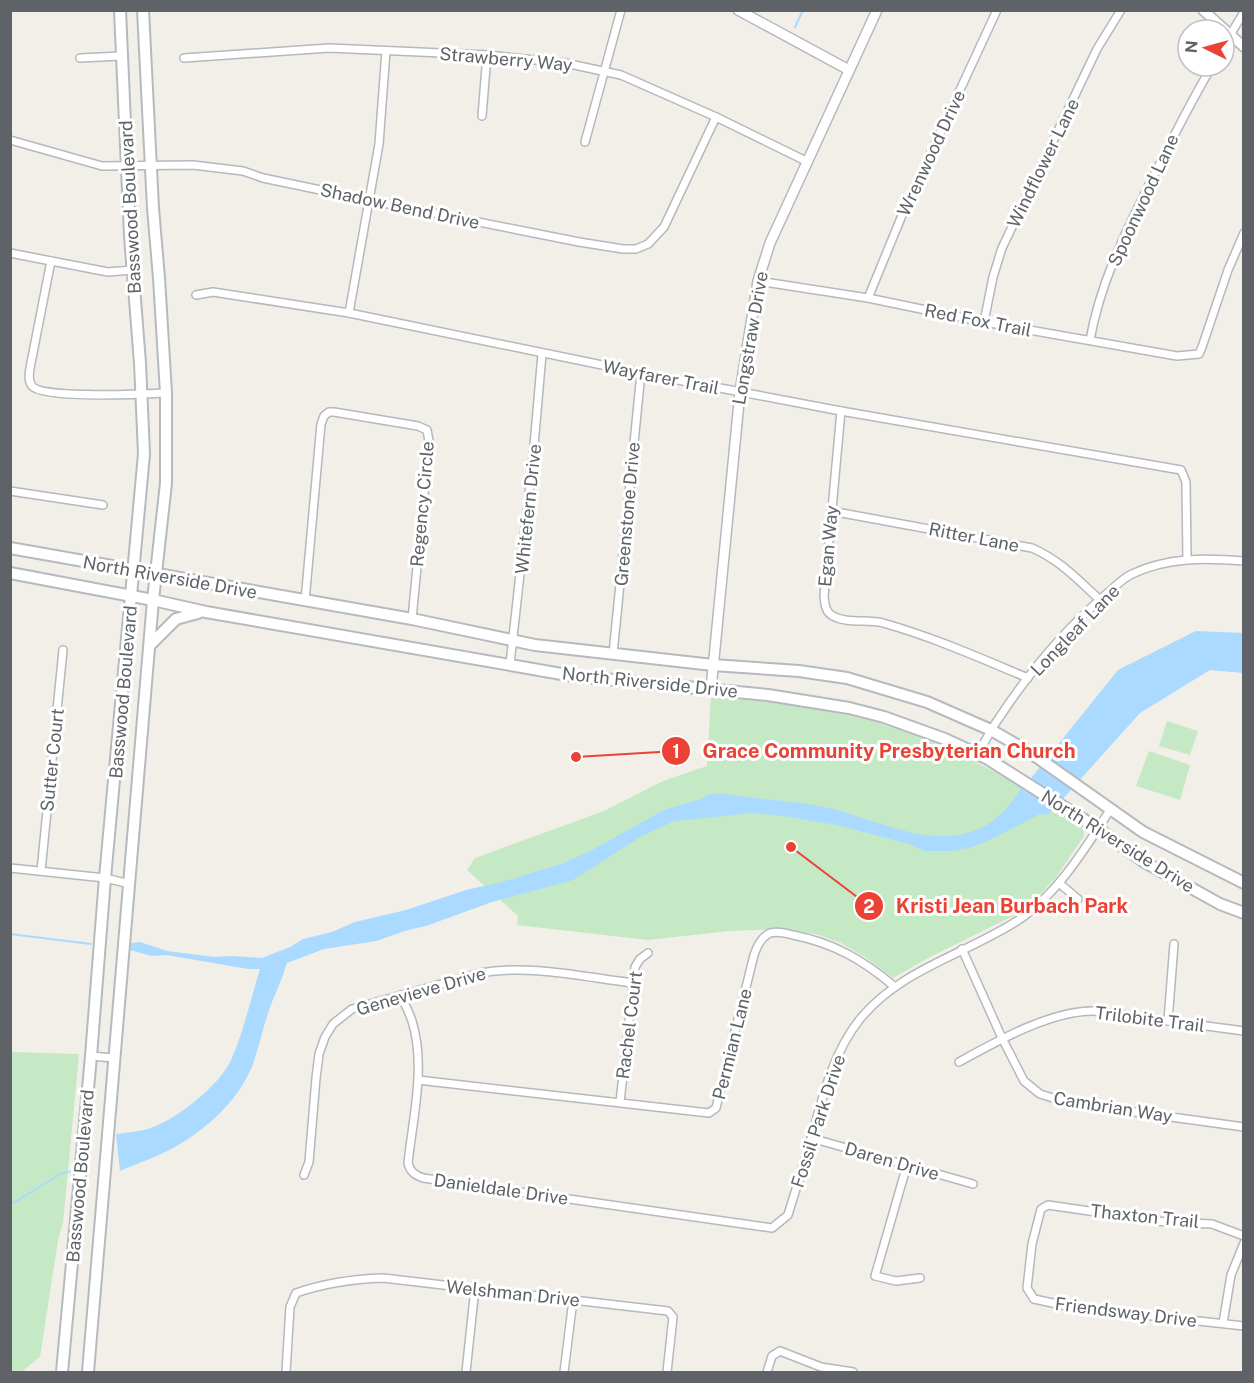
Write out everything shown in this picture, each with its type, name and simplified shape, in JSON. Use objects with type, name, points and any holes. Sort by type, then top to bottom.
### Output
[{"type":"main road","name":"Basswood Boulevard","points":[[62,1372],[144,454],[120,10]]},
{"type":"main road","name":"Basswood Boulevard","points":[[88,1372],[153,600],[166,483],[166,393],[143,10]]},
{"type":"main road","name":"North Riverside Drive","points":[[10,548],[412,619],[513,640],[613,654],[713,665],[799,671],[847,678],[927,702],[991,730],[1031,753],[1143,832],[1244,883]]},
{"type":"main road","name":"North Riverside Drive","points":[[10,573],[206,612],[573,676],[790,698],[849,708],[894,721],[978,753],[1065,807],[1146,863],[1220,904],[1244,913]]},
{"type":"main road","points":[[150,646],[176,619],[189,614],[206,612]]},
{"type":"street","points":[[585,142],[621,10]]},
{"type":"street","name":"Longstraw Drive","points":[[711,689],[740,392],[758,281],[770,243],[877,10]]},
{"type":"street","name":"Wrenwood Drive","points":[[868,298],[903,213],[997,10]]},
{"type":"street","name":"Windflower Lane","points":[[984,322],[993,277],[1002,248],[1098,49],[1121,10]]},
{"type":"street","points":[[740,11],[849,70]]},
{"type":"street","points":[[1236,25],[1244,12]]},
{"type":"street","name":"Strawberry Way","points":[[184,58],[329,48],[486,55],[565,63],[605,70],[663,93],[808,162]]},
{"type":"street","points":[[349,313],[379,144],[386,51]]},
{"type":"street","points":[[482,117],[486,55]]},
{"type":"street","points":[[80,58],[121,56]]},
{"type":"street","name":"Spoonwood Lane","points":[[1090,340],[1097,304],[1118,246],[1184,114],[1205,78]]},
{"type":"street","name":"Shadow Bend Drive","points":[[10,140],[102,166],[193,165],[243,171],[263,178],[579,242],[636,249],[648,244],[664,227],[716,117]]},
{"type":"street","name":"Red Fox Trail","points":[[758,281],[868,298],[984,322],[1177,356],[1199,354],[1228,270],[1244,233]]},
{"type":"street","points":[[10,253],[108,272],[133,270]]},
{"type":"street","points":[[51,261],[30,368],[29,376],[32,387],[38,391],[73,395],[166,393]]},
{"type":"street","name":"Wayfarer Trail","points":[[196,295],[213,292],[349,313],[542,354],[740,392],[1181,470],[1186,482],[1187,559]]},
{"type":"street","name":"Whitefern Drive","points":[[510,664],[542,354]]},
{"type":"street","name":"Greenstone Drive","points":[[613,654],[642,373]]},
{"type":"street","name":"Egan Way","points":[[841,411],[824,596],[825,608],[830,615],[839,619],[881,623],[928,637],[1028,678]]},
{"type":"street","name":"Regency Circle","points":[[305,601],[321,424],[324,416],[329,412],[334,412],[418,426],[427,430],[429,441],[412,619]]},
{"type":"street","points":[[10,490],[103,505]]},
{"type":"street","name":"Ritter Lane","points":[[831,511],[1032,548],[1050,556],[1065,567],[1100,600]]},
{"type":"street","name":"Longleaf Lane","points":[[978,753],[991,730],[1028,678],[1052,649],[1100,600],[1129,575],[1156,565],[1202,557],[1244,561]]},
{"type":"street","name":"Sutter Court","points":[[41,871],[63,650]]},
{"type":"street","name":"Fossil Park Drive","points":[[772,1228],[788,1215],[822,1097],[844,1044],[866,1013],[883,996],[912,975],[1017,921],[1040,904],[1059,883],[1110,810]]},
{"type":"street","points":[[10,868],[105,878],[130,884]]},
{"type":"street","points":[[1059,883],[1078,899]]},
{"type":"street","name":"Permian Lane","points":[[418,1080],[709,1113],[714,1110],[754,955],[760,941],[770,933],[787,933],[805,937],[839,949],[865,962],[895,987]]},
{"type":"street","points":[[1168,1021],[1174,944]]},
{"type":"street","name":"Cambrian Way","points":[[962,949],[1002,1038],[1024,1081],[1030,1088],[1052,1099],[1244,1127]]},
{"type":"street","name":"Rachel Court","points":[[620,1102],[633,983],[637,963],[648,953]]},
{"type":"street","name":"Genevieve Drive","points":[[304,1175],[309,1162],[319,1054],[333,1024],[352,1009],[499,969],[528,970],[633,983]]},
{"type":"street","name":"Danieldale Drive","points":[[401,995],[416,1040],[418,1080],[408,1163],[414,1174],[423,1178],[772,1228]]},
{"type":"street","name":"Trilobite Trail","points":[[959,1062],[1002,1038],[1078,1011],[1244,1031]]},
{"type":"street","points":[[91,1056],[113,1058]]},
{"type":"street","name":"Daren Drive","points":[[811,1138],[973,1184]]},
{"type":"street","points":[[907,1165],[875,1276],[896,1281],[920,1278]]},
{"type":"street","name":"Thaxton Trail","points":[[1044,1207],[1048,1205],[1165,1222],[1212,1224],[1244,1236]]},
{"type":"street","name":"Friendsway Drive","points":[[1044,1207],[1041,1209],[1032,1244],[1027,1288],[1034,1299],[1071,1307],[1244,1326]]},
{"type":"street","points":[[1223,1323],[1231,1275],[1244,1243]]},
{"type":"street","name":"Welshman Drive","points":[[286,1372],[290,1306],[296,1293],[332,1282],[382,1278],[668,1311],[673,1317],[667,1372]]},
{"type":"street","points":[[466,1372],[475,1288]]},
{"type":"street","points":[[564,1372],[573,1300]]},
{"type":"street","points":[[767,1372],[772,1356],[780,1352],[821,1367],[853,1372]]},
{"type":"green space","points":[[711,697],[810,708],[875,722],[907,732],[969,759],[1028,791],[1084,828],[1084,836],[1056,877],[1037,898],[1013,916],[893,978],[841,943],[819,935],[789,929],[729,931],[648,940],[517,925],[518,916],[467,870],[475,858],[604,811],[663,781],[707,766]]},
{"type":"green space","points":[[1167,721],[1198,731],[1190,755],[1159,746]]},
{"type":"green space","points":[[1149,751],[1190,765],[1180,800],[1136,786]]},
{"type":"green space","points":[[11,1052],[79,1054],[63,1223],[58,1240],[40,1357],[21,1372],[10,1372]]},
{"type":"water","points":[[1196,631],[1243,633],[1243,673],[1210,670],[1140,713],[1060,802],[1062,803],[1047,815],[1040,814],[986,842],[952,851],[925,851],[909,844],[837,825],[753,813],[674,821],[642,836],[573,880],[492,902],[376,941],[324,949],[287,963],[269,1010],[253,1064],[231,1101],[210,1122],[175,1147],[120,1171],[116,1134],[144,1130],[168,1120],[195,1102],[226,1068],[240,1036],[260,969],[167,955],[151,956],[130,950],[130,943],[140,942],[167,951],[215,957],[262,958],[303,939],[332,932],[355,922],[406,910],[466,890],[502,882],[564,863],[664,810],[711,794],[720,793],[815,805],[917,834],[960,835],[981,828],[1011,804],[1024,782],[1027,783],[1118,670]]},
{"type":"waterway","points":[[795,27],[803,10]]},
{"type":"waterway","points":[[10,934],[91,944]]},
{"type":"waterway","points":[[10,1205],[62,1173],[73,1171]]},
{"type":"place","name":"Grace Community Presbyterian Church","points":[[576,757]]},
{"type":"place","name":"Kristi Jean Burbach Park","points":[[791,847]]}]
